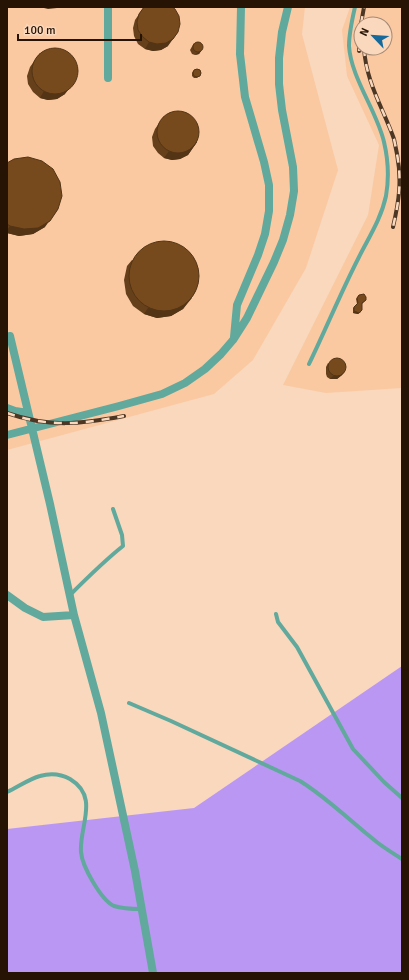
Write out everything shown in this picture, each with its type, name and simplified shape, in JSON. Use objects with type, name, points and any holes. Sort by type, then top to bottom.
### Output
[{"type":"street","points":[[108,7],[108,78]]},
{"type":"street","points":[[233,340],[237,305],[258,255],[265,234],[269,211],[269,185],[244,90],[240,54],[241,7]]},
{"type":"street","points":[[7,434],[162,394],[185,383],[206,369],[233,340],[247,318],[274,262],[290,215],[294,191],[293,167],[282,110],[279,84],[279,58],[282,32],[288,7]]},
{"type":"street","points":[[10,336],[74,615],[101,713],[142,908],[153,973]]},
{"type":"street","points":[[7,408],[28,413]]},
{"type":"street","points":[[7,595],[25,608],[43,617],[74,615]]},
{"type":"lane","points":[[309,364],[359,257],[382,213],[386,195],[388,179],[384,143],[380,129],[352,63],[349,47],[350,32],[355,7]]},
{"type":"lane","points":[[70,596],[95,570],[123,546],[122,535],[113,509]]},
{"type":"lane","points":[[276,614],[278,622],[297,647],[353,749],[384,782],[402,798]]},
{"type":"lane","points":[[129,703],[300,782],[327,800],[380,844],[402,859]]},
{"type":"lane","points":[[7,792],[39,776],[50,774],[64,776],[74,782],[82,790],[86,802],[81,854],[84,865],[92,880],[105,899],[114,905],[129,909],[142,908]]},
{"type":"shaded area","points":[[7,7],[305,7],[302,34],[338,170],[306,268],[253,360],[214,394],[7,450]]},
{"type":"shaded area","points":[[350,7],[402,7],[402,388],[326,393],[283,385],[368,215],[379,145],[347,76],[342,30]]},
{"type":"shaded area","points":[[402,666],[402,973],[7,973],[7,829],[194,808]]},
{"type":"building","points":[[144,7],[172,7],[175,9],[179,16],[180,24],[178,32],[173,39],[166,43],[157,44],[149,42],[143,37],[138,30],[137,22],[139,14]]},
{"type":"building","points":[[196,42],[200,42],[202,43],[202,51],[196,52],[193,49],[193,45]]},
{"type":"building","points":[[55,48],[68,52],[74,58],[78,71],[74,84],[68,90],[55,94],[42,90],[36,84],[32,71],[36,58],[42,52]]},
{"type":"building","points":[[197,69],[200,70],[200,76],[197,77],[194,76],[193,73],[194,70]]},
{"type":"building","points":[[174,111],[182,111],[190,114],[196,120],[199,132],[196,144],[190,150],[182,153],[174,153],[166,150],[160,144],[157,136],[157,128],[160,120],[166,114]]},
{"type":"building","points":[[28,157],[42,161],[53,169],[60,182],[62,196],[58,209],[50,221],[38,228],[24,229],[7,224],[7,163],[14,159]]},
{"type":"building","points":[[157,241],[171,241],[184,247],[193,256],[197,262],[199,276],[197,290],[189,301],[178,309],[171,311],[157,311],[150,309],[139,301],[131,290],[129,283],[129,269],[131,262],[139,251],[150,243]]},
{"type":"building","points":[[364,294],[366,300],[362,303],[362,310],[359,313],[354,311],[354,307],[358,303],[357,298],[359,295]]},
{"type":"building","points":[[337,358],[343,361],[346,367],[343,373],[337,376],[331,373],[328,367],[331,361]]},
{"type":"railway","points":[[362,16],[364,7]]},
{"type":"railway","points":[[365,56],[371,84],[394,139],[399,164],[399,191],[393,227]]},
{"type":"railway","points":[[7,413],[23,418],[52,423],[79,423],[124,416]]}]
